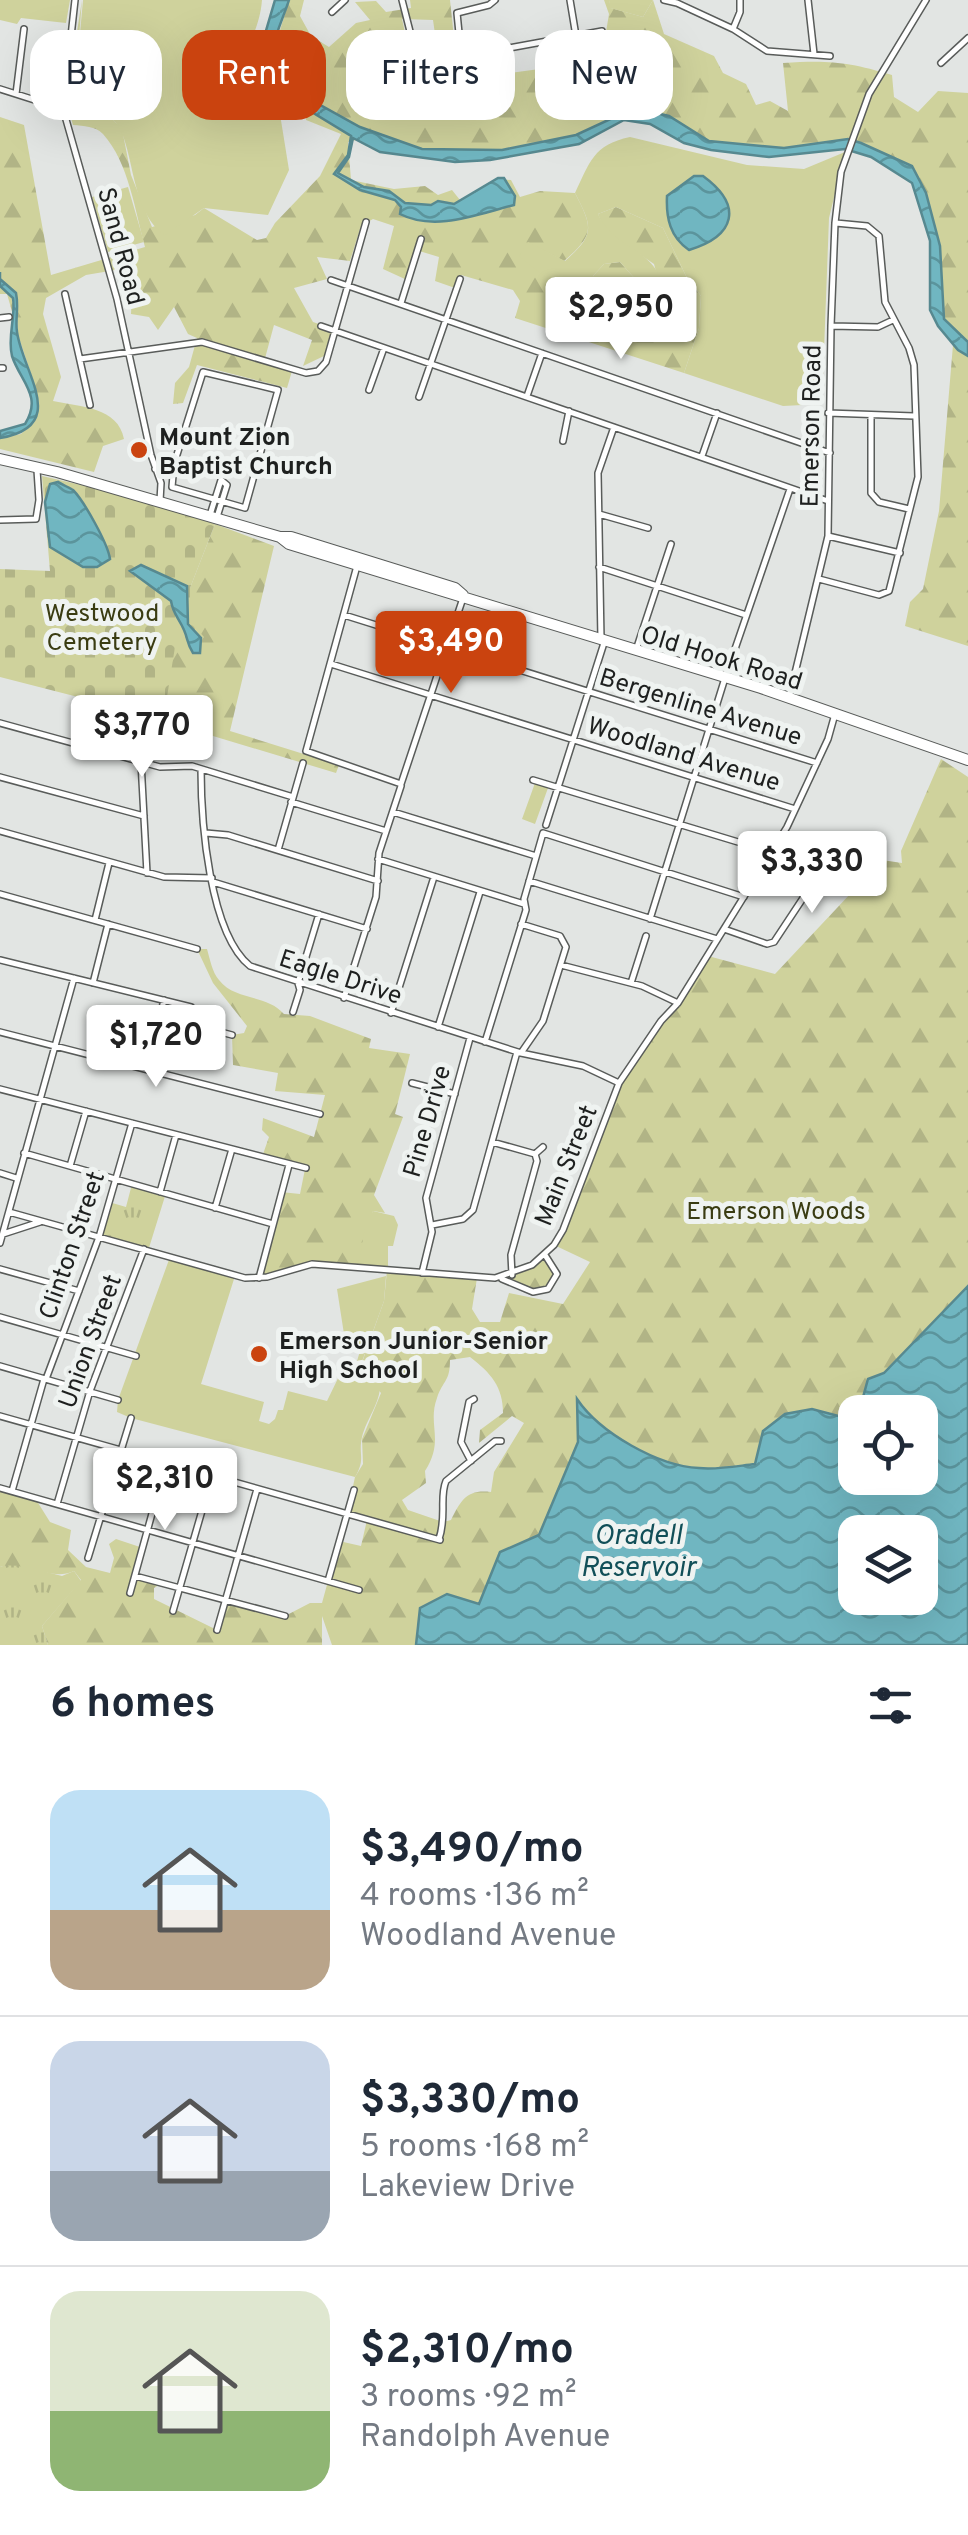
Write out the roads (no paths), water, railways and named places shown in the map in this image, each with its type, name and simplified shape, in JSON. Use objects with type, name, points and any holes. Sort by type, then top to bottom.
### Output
[{"type":"main road","name":"Old Hook Road","points":[[0,460],[214,516],[280,537],[289,544],[455,588],[463,596],[789,698],[968,760]]},
{"type":"street","name":"Sand Road","points":[[72,30],[75,0]]},
{"type":"street","points":[[332,12],[345,0]]},
{"type":"street","points":[[402,0],[410,30]]},
{"type":"street","points":[[459,30],[457,13],[495,0]]},
{"type":"street","points":[[570,0],[575,30]]},
{"type":"street","points":[[664,0],[677,1],[733,28],[768,51],[830,56]]},
{"type":"street","points":[[733,28],[740,0]]},
{"type":"street","points":[[808,0],[814,54]]},
{"type":"street","name":"Emerson Road","points":[[789,698],[828,536],[835,223],[847,151],[869,94],[926,0]]},
{"type":"street","points":[[16,94],[24,29]]},
{"type":"street","points":[[941,64],[968,38]]},
{"type":"street","points":[[0,89],[30,98]]},
{"type":"street","name":"Sand Road","points":[[66,120],[108,264],[161,483],[160,501]]},
{"type":"street","points":[[80,359],[202,342],[312,373],[326,362],[366,222]]},
{"type":"street","points":[[819,580],[882,594],[891,588],[918,466],[912,357],[884,294],[883,248],[876,231],[867,226],[835,223]]},
{"type":"street","points":[[401,303],[421,239]]},
{"type":"street","points":[[419,396],[460,279]]},
{"type":"street","points":[[330,280],[830,453]]},
{"type":"street","points":[[66,294],[90,405]]},
{"type":"street","points":[[0,318],[9,317]]},
{"type":"street","points":[[830,326],[878,327],[893,320]]},
{"type":"street","points":[[321,326],[828,501]]},
{"type":"street","points":[[369,390],[384,348]]},
{"type":"street","points":[[526,396],[542,353]]},
{"type":"street","points":[[202,372],[278,390],[245,508],[218,501],[172,487],[174,464],[202,372]]},
{"type":"street","points":[[564,442],[569,410]]},
{"type":"street","points":[[702,456],[717,413]]},
{"type":"street","points":[[828,413],[914,416]]},
{"type":"street","points":[[871,415],[871,493],[882,504],[911,510]]},
{"type":"street","points":[[546,825],[602,642],[600,466],[614,426]]},
{"type":"street","points":[[155,469],[174,464]]},
{"type":"street","points":[[0,520],[36,519],[36,467]]},
{"type":"street","points":[[650,919],[725,678],[790,488]]},
{"type":"street","points":[[214,516],[218,501]]},
{"type":"street","points":[[599,514],[648,528]]},
{"type":"street","points":[[828,536],[900,554]]},
{"type":"street","points":[[635,652],[671,544]]},
{"type":"street","points":[[358,562],[306,752],[401,785]]},
{"type":"street","points":[[600,567],[746,616]]},
{"type":"street","points":[[344,998],[367,929],[378,881],[378,859],[463,596]]},
{"type":"street","name":"Bergenline Avenue","points":[[344,615],[817,763]]},
{"type":"street","name":"Woodland Avenue","points":[[331,664],[796,809]]},
{"type":"street","name":"Main Street","points":[[9,1212],[238,1277],[259,1278],[312,1264],[499,1278],[512,1275],[545,1255],[563,1230],[619,1083],[678,1003],[770,854],[796,809],[835,713]]},
{"type":"street","points":[[0,722],[160,767],[186,765],[201,769],[386,832]]},
{"type":"street","points":[[141,762],[146,873]]},
{"type":"street","points":[[278,850],[303,763]]},
{"type":"street","name":"Eagle Drive","points":[[201,769],[220,921],[239,956],[256,970],[519,1053],[583,1066],[619,1083]]},
{"type":"street","points":[[0,777],[144,816]]},
{"type":"street","points":[[533,780],[738,842]]},
{"type":"street","points":[[393,812],[536,856]]},
{"type":"street","points":[[0,831],[176,880],[212,880],[367,929]]},
{"type":"street","points":[[206,833],[228,834],[378,881]]},
{"type":"street","points":[[484,1042],[521,924],[543,833],[744,896]]},
{"type":"street","points":[[724,929],[767,944],[774,942],[814,880],[812,869],[749,846]]},
{"type":"street","points":[[378,859],[524,904]]},
{"type":"street","points":[[94,920],[110,862]]},
{"type":"street","points":[[391,1012],[435,876]]},
{"type":"street","points":[[529,880],[718,940]]},
{"type":"street","points":[[438,1027],[480,891]]},
{"type":"street","points":[[0,894],[196,949]]},
{"type":"street","points":[[293,1012],[319,914]]},
{"type":"street","points":[[93,983],[108,924]]},
{"type":"street","points":[[432,1225],[462,1219],[473,1210],[519,1053],[542,1021],[561,966],[566,947],[563,938],[521,924]]},
{"type":"street","points":[[631,982],[646,936]]},
{"type":"street","points":[[0,960],[191,1007],[187,1024],[232,1035]]},
{"type":"street","points":[[561,966],[631,982],[678,1003]]},
{"type":"street","points":[[0,1243],[74,978]]},
{"type":"street","points":[[158,1025],[164,1000]]},
{"type":"street","points":[[0,1032],[320,1114]]},
{"type":"street","name":"Pine Drive","points":[[422,1273],[432,1225],[426,1198],[470,1038]]},
{"type":"street","points":[[412,1083],[455,1094]]},
{"type":"street","points":[[0,1089],[306,1168]]},
{"type":"street","points":[[70,1166],[86,1111]]},
{"type":"street","name":"Clinton Street","points":[[12,1491],[45,1379],[99,1236],[132,1123]]},
{"type":"street","points":[[160,1192],[176,1135]]},
{"type":"street","points":[[492,1142],[534,1154]]},
{"type":"street","points":[[534,1154],[542,1147]]},
{"type":"street","points":[[215,1208],[232,1149]]},
{"type":"street","points":[[24,1152],[272,1224]]},
{"type":"street","points":[[512,1275],[511,1256],[536,1161],[534,1154]]},
{"type":"street","points":[[259,1278],[289,1164]]},
{"type":"street","points":[[0,1173],[18,1178]]},
{"type":"street","points":[[1,1234],[36,1222],[53,1223]]},
{"type":"street","name":"Union Street","points":[[57,1504],[90,1391],[144,1249]]},
{"type":"street","points":[[499,1278],[532,1292],[542,1292],[552,1285],[556,1274],[545,1255]]},
{"type":"street","points":[[0,1269],[79,1291]]},
{"type":"street","points":[[0,1316],[136,1356]]},
{"type":"street","points":[[0,1366],[118,1400]]},
{"type":"street","points":[[471,1461],[461,1442],[469,1402],[474,1399]]},
{"type":"street","points":[[0,1416],[440,1540],[445,1518],[444,1485],[495,1441],[501,1441]]},
{"type":"street","points":[[88,1558],[130,1418]]},
{"type":"street","points":[[130,1593],[166,1463]]},
{"type":"street","points":[[173,1611],[212,1476]]},
{"type":"street","points":[[0,1488],[358,1590]]},
{"type":"street","points":[[218,1630],[257,1489]]},
{"type":"street","points":[[328,1581],[354,1490]]},
{"type":"street","points":[[135,1576],[285,1616]]},
{"type":"water","points":[[275,0],[289,0],[278,30],[266,30]]},
{"type":"water","points":[[326,108],[360,127],[422,149],[502,150],[576,135],[608,120],[624,120],[579,144],[490,160],[455,162],[380,152],[353,138],[349,157],[338,173],[364,187],[389,191],[405,203],[454,204],[498,178],[504,178],[515,196],[514,205],[442,221],[400,214],[401,207],[395,200],[360,190],[334,174],[348,155],[351,136],[325,120]]},
{"type":"water","points":[[673,118],[709,141],[784,148],[848,139],[912,166],[926,193],[940,246],[944,319],[968,342],[968,356],[938,326],[930,310],[930,241],[912,183],[871,157],[845,149],[769,157],[711,150],[684,143],[650,124],[624,120]]},
{"type":"water","points":[[694,176],[703,176],[725,198],[729,219],[716,237],[689,250],[670,226],[667,196]]},
{"type":"water","points":[[0,279],[16,293],[17,332],[38,410],[33,422],[21,432],[0,438],[0,431],[25,424],[32,405],[12,356],[13,298],[0,286]]},
{"type":"water","points":[[58,482],[78,496],[105,543],[110,559],[97,567],[83,567],[50,547],[45,502],[50,484]]},
{"type":"water","points":[[141,565],[187,586],[188,624],[201,638],[200,653],[191,650],[171,601],[130,571]]},
{"type":"water","name":"Oradell Reservoir","points":[[968,1286],[968,1645],[416,1645],[420,1608],[447,1594],[479,1604],[500,1552],[539,1535],[578,1442],[577,1399],[600,1424],[631,1446],[683,1466],[706,1468],[755,1464],[763,1431],[785,1414],[812,1409],[838,1416],[838,1495],[938,1495],[938,1395],[864,1395],[868,1379],[884,1373]]},
{"type":"place","name":"Mount Zion Baptist Church","points":[[139,450]]},
{"type":"place","name":"Emerson Junior-Senior High School","points":[[259,1354]]},
{"type":"park label","name":"Westwood Cemetery","points":[[102,626]]},
{"type":"park label","name":"Emerson Woods","points":[[776,1210]]}]
